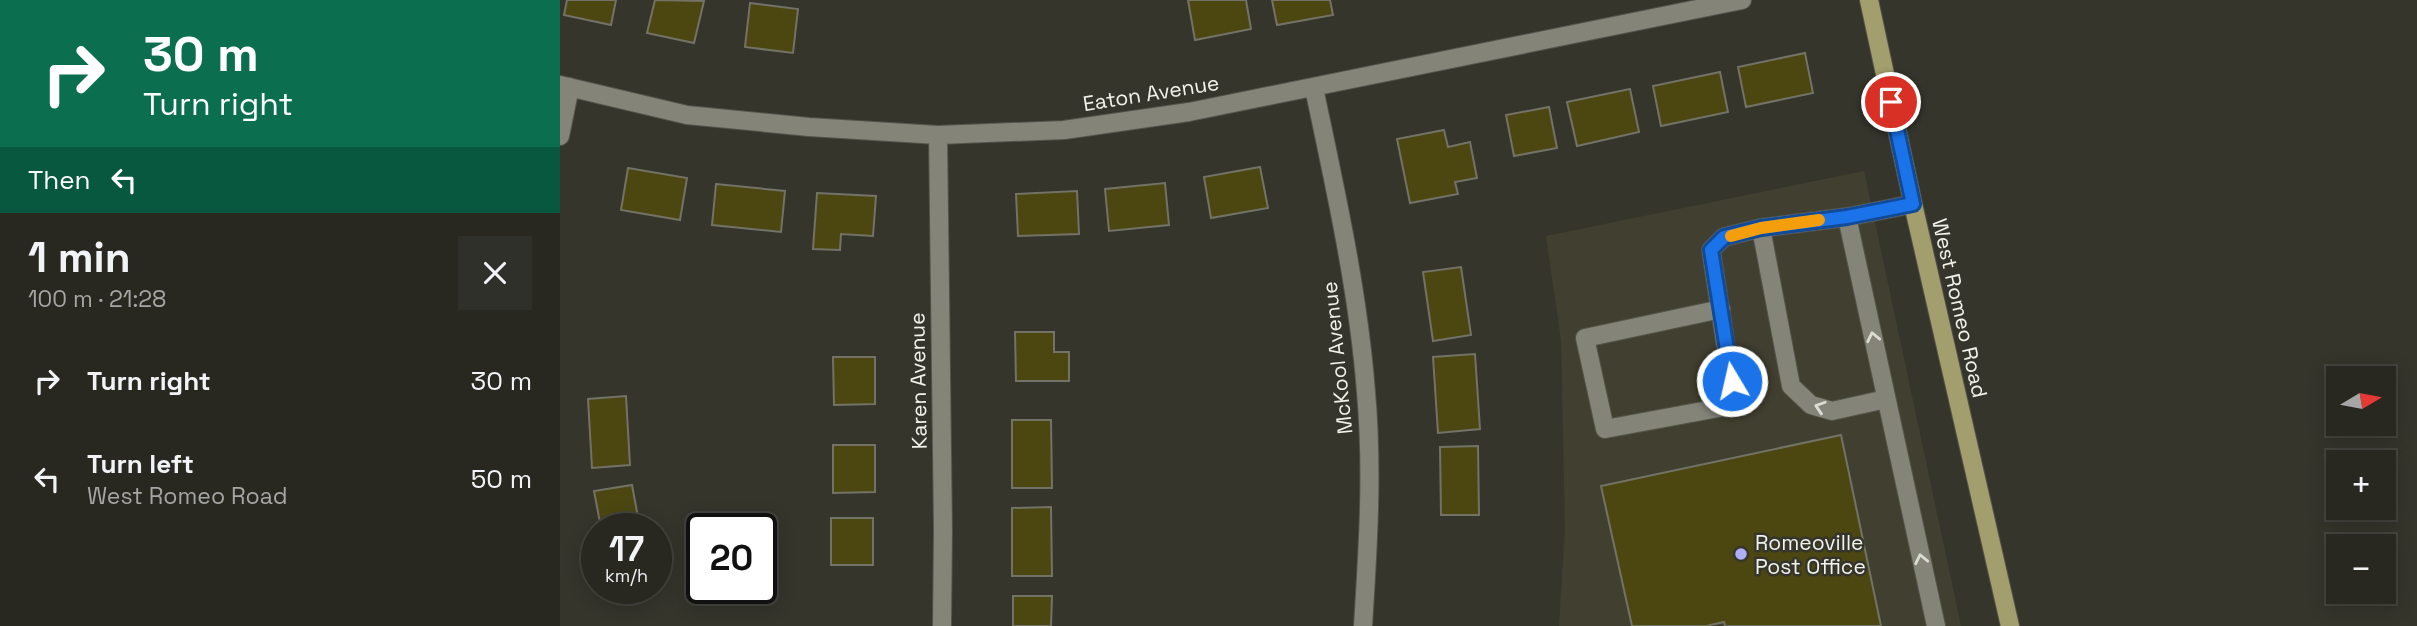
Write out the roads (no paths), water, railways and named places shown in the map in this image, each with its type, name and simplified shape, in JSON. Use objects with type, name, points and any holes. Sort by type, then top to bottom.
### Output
[{"type":"main road","name":"West Romeo Road","points":[[1869,0],[2010,626]]},
{"type":"street","name":"Eaton Avenue","points":[[565,86],[687,115],[809,127],[938,135],[1063,130],[1189,112],[1742,0]]},
{"type":"street","points":[[560,136],[565,86]]},
{"type":"street","name":"McKool Avenue","points":[[1314,88],[1359,319],[1366,393],[1369,497],[1363,626]]},
{"type":"street","name":"Karen Avenue","points":[[938,135],[942,626]]},
{"type":"street","points":[[1720,309],[1586,338],[1605,429],[1735,405],[1711,250],[1724,237],[1761,228],[1847,217],[1913,204]]},
{"type":"street","points":[[1847,217],[1936,626]]},
{"type":"street","points":[[1761,228],[1791,386],[1811,405],[1832,411],[1886,399]]},
{"type":"place","name":"Romeoville Post Office","points":[[1741,554]]}]
